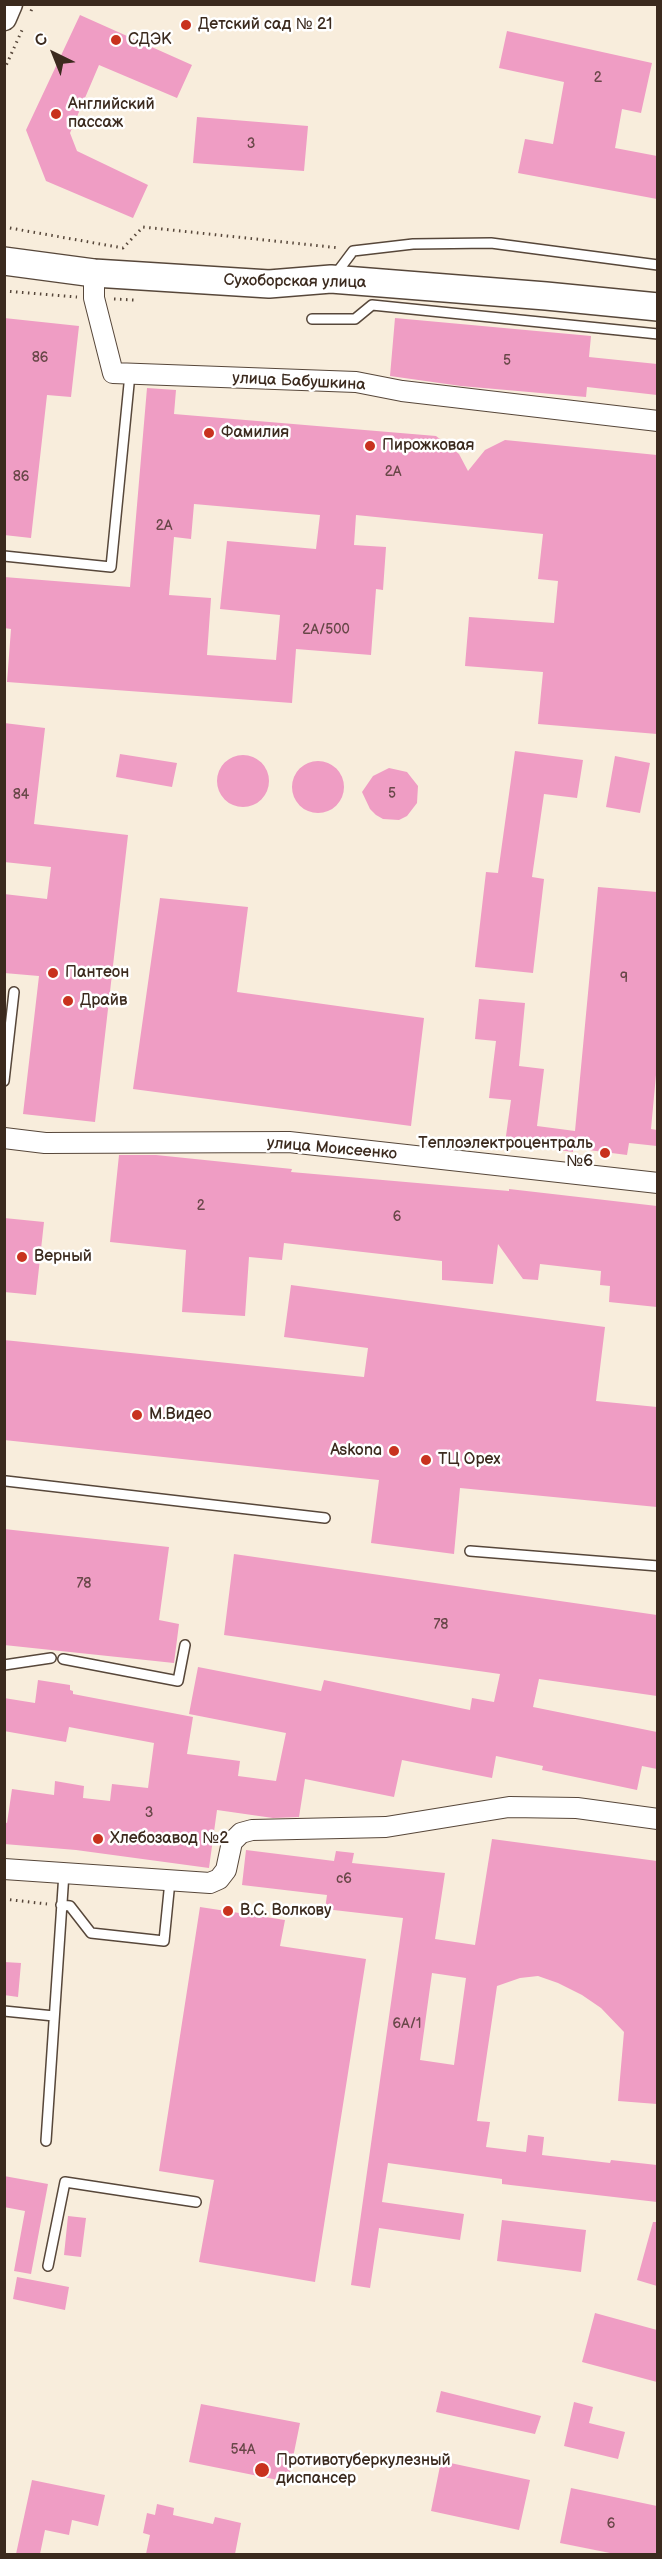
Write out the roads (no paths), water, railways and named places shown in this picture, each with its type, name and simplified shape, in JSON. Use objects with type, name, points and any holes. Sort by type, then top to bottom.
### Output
[{"type":"main road","name":"Сухоборская улица","points":[[4,261],[94,273],[269,284],[331,279],[657,307]]},
{"type":"street","points":[[15,21],[20,9]]},
{"type":"street","points":[[94,273],[94,298],[113,373],[130,374]]},
{"type":"street","name":"улица Бабушкина","points":[[130,374],[356,382],[402,391],[657,421]]},
{"type":"street","name":"улица Моисеенко","points":[[4,1138],[45,1143],[289,1142],[657,1183]]},
{"type":"street","points":[[4,1869],[210,1883],[219,1879],[226,1870],[232,1842],[241,1833],[252,1830],[386,1827],[509,1807],[577,1808],[657,1819]]},
{"type":"lane","points":[[331,279],[353,251],[413,244],[491,243],[657,265]]},
{"type":"lane","points":[[312,319],[355,319],[372,305],[657,334]]},
{"type":"lane","points":[[4,556],[111,567],[130,374]]},
{"type":"lane","points":[[4,1081],[14,992]]},
{"type":"lane","points":[[6,1481],[325,1518]]},
{"type":"lane","points":[[470,1551],[657,1566]]},
{"type":"lane","points":[[63,1659],[178,1681],[186,1645]]},
{"type":"lane","points":[[4,1665],[51,1658]]},
{"type":"lane","points":[[46,2141],[64,1874]]},
{"type":"lane","points":[[62,1905],[70,1906],[91,1933],[164,1941],[170,1881]]},
{"type":"lane","points":[[4,2011],[54,2016]]},
{"type":"lane","points":[[48,2266],[64,2182],[196,2202]]},
{"type":"place","name":"Детский сад № 21","points":[[186,25]]},
{"type":"place","name":"СДЭК","points":[[116,40]]},
{"type":"place","name":"Английский пассаж","points":[[56,114]]},
{"type":"place","name":"Фамилия","points":[[209,433]]},
{"type":"place","name":"Пирожковая","points":[[370,446]]},
{"type":"place","name":"Пантеон","points":[[53,973]]},
{"type":"place","name":"Драйв","points":[[68,1001]]},
{"type":"place","name":"Теплоэлектроцентраль №6","points":[[605,1153]]},
{"type":"place","name":"Верный","points":[[22,1257]]},
{"type":"place","name":"М.Видео","points":[[137,1415]]},
{"type":"place","name":"Askona","points":[[394,1451]]},
{"type":"place","name":"ТЦ Орех","points":[[426,1460]]},
{"type":"place","name":"Хлебозавод №2","points":[[98,1839]]},
{"type":"place","name":"В.С. Волкову","points":[[228,1911]]},
{"type":"place","name":"Противотуберкулезный диспансер","points":[[262,2470]]}]
